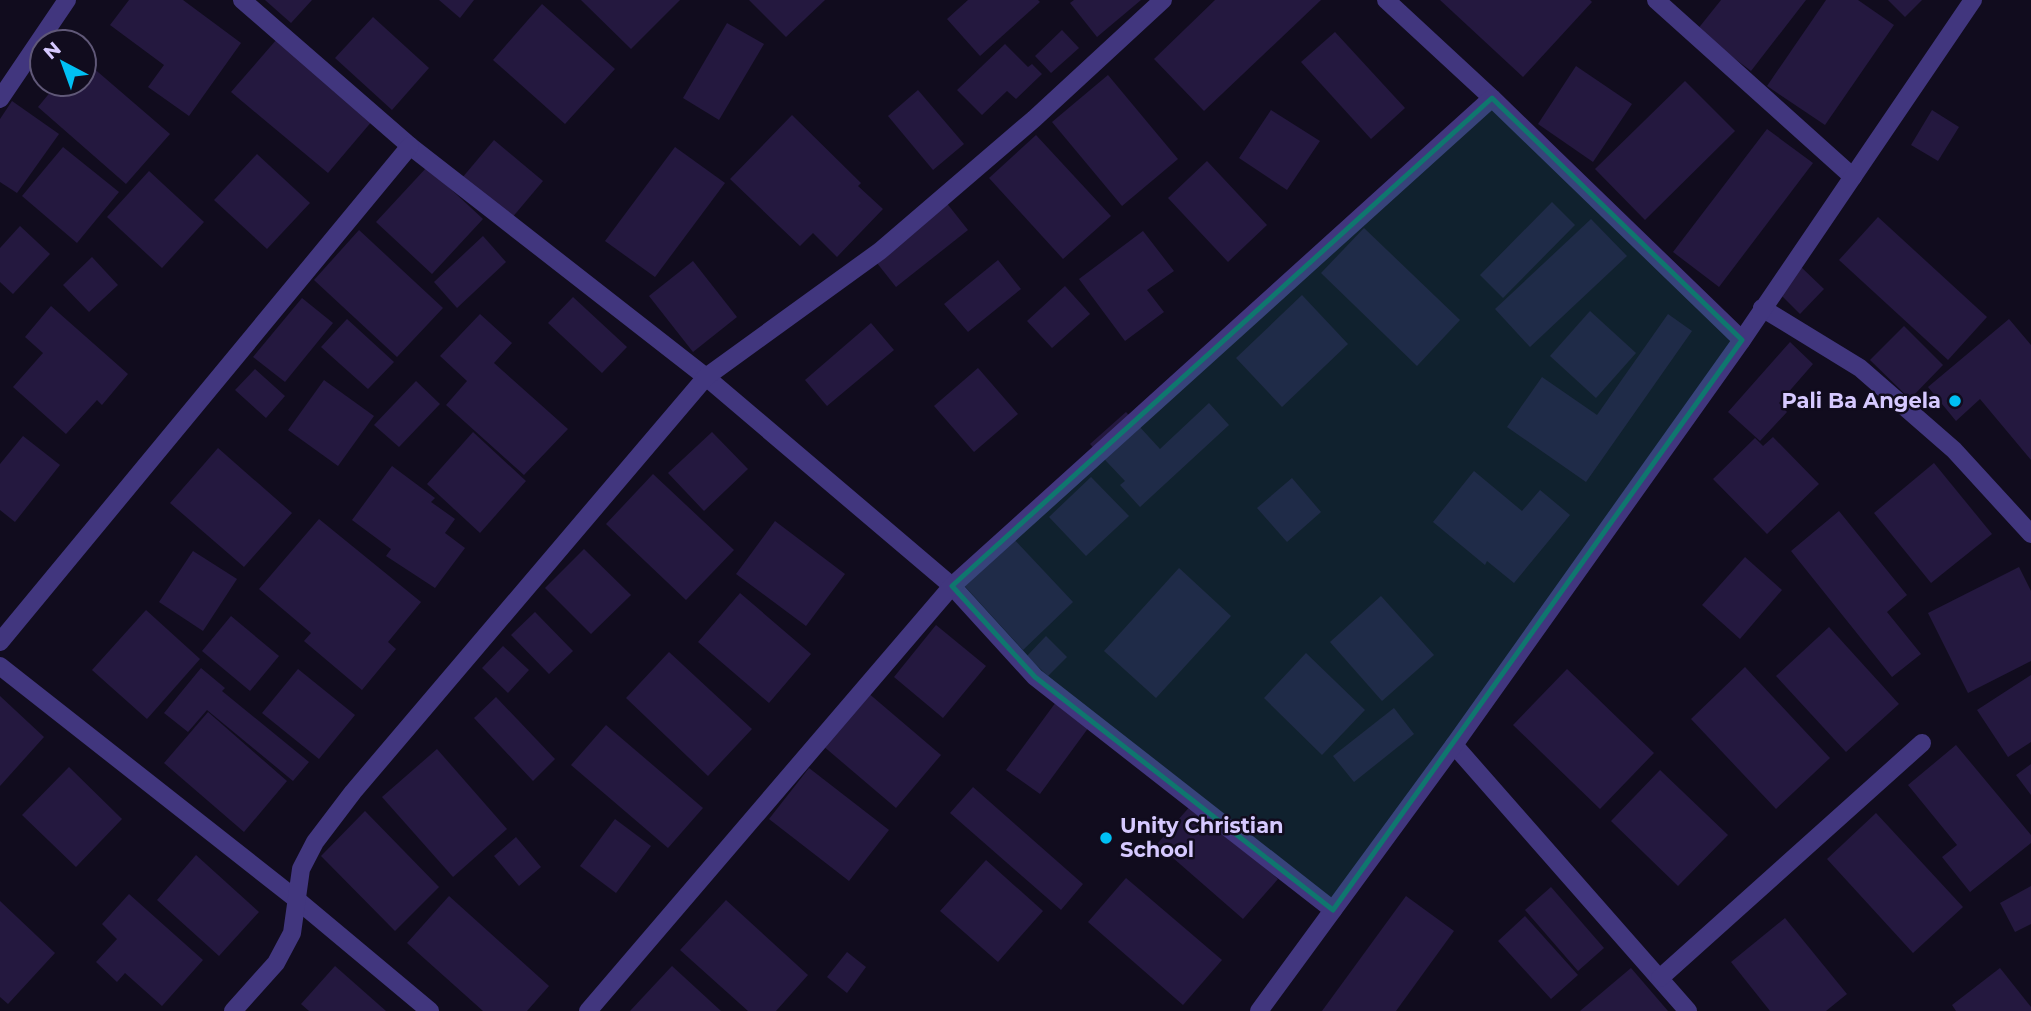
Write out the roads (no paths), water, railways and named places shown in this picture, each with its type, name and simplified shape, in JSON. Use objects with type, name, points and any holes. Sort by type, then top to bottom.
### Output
[{"type":"street","points":[[0,99],[67,0]]},
{"type":"street","points":[[242,0],[410,146],[706,377],[952,586],[1035,677],[1333,910]]},
{"type":"street","points":[[233,1011],[276,962],[292,933],[301,869],[315,842],[353,792],[706,377],[880,251],[1034,119],[1163,0]]},
{"type":"street","points":[[1386,0],[1492,98],[1742,340]]},
{"type":"street","points":[[1656,0],[1853,177]]},
{"type":"street","points":[[1259,1011],[1454,745],[1742,340],[1973,0]]},
{"type":"street","points":[[588,1011],[952,586],[1492,98]]},
{"type":"street","points":[[0,642],[410,146]]},
{"type":"street","points":[[1762,309],[1860,368],[1954,450],[2031,534]]},
{"type":"street","points":[[0,666],[296,900],[430,1011]]},
{"type":"street","points":[[1660,978],[1922,743]]},
{"type":"street","points":[[1454,745],[1688,1011]]},
{"type":"place","name":"Pali Ba Angela","points":[[1955,401]]},
{"type":"place","name":"Unity Christian School","points":[[1106,838]]}]
